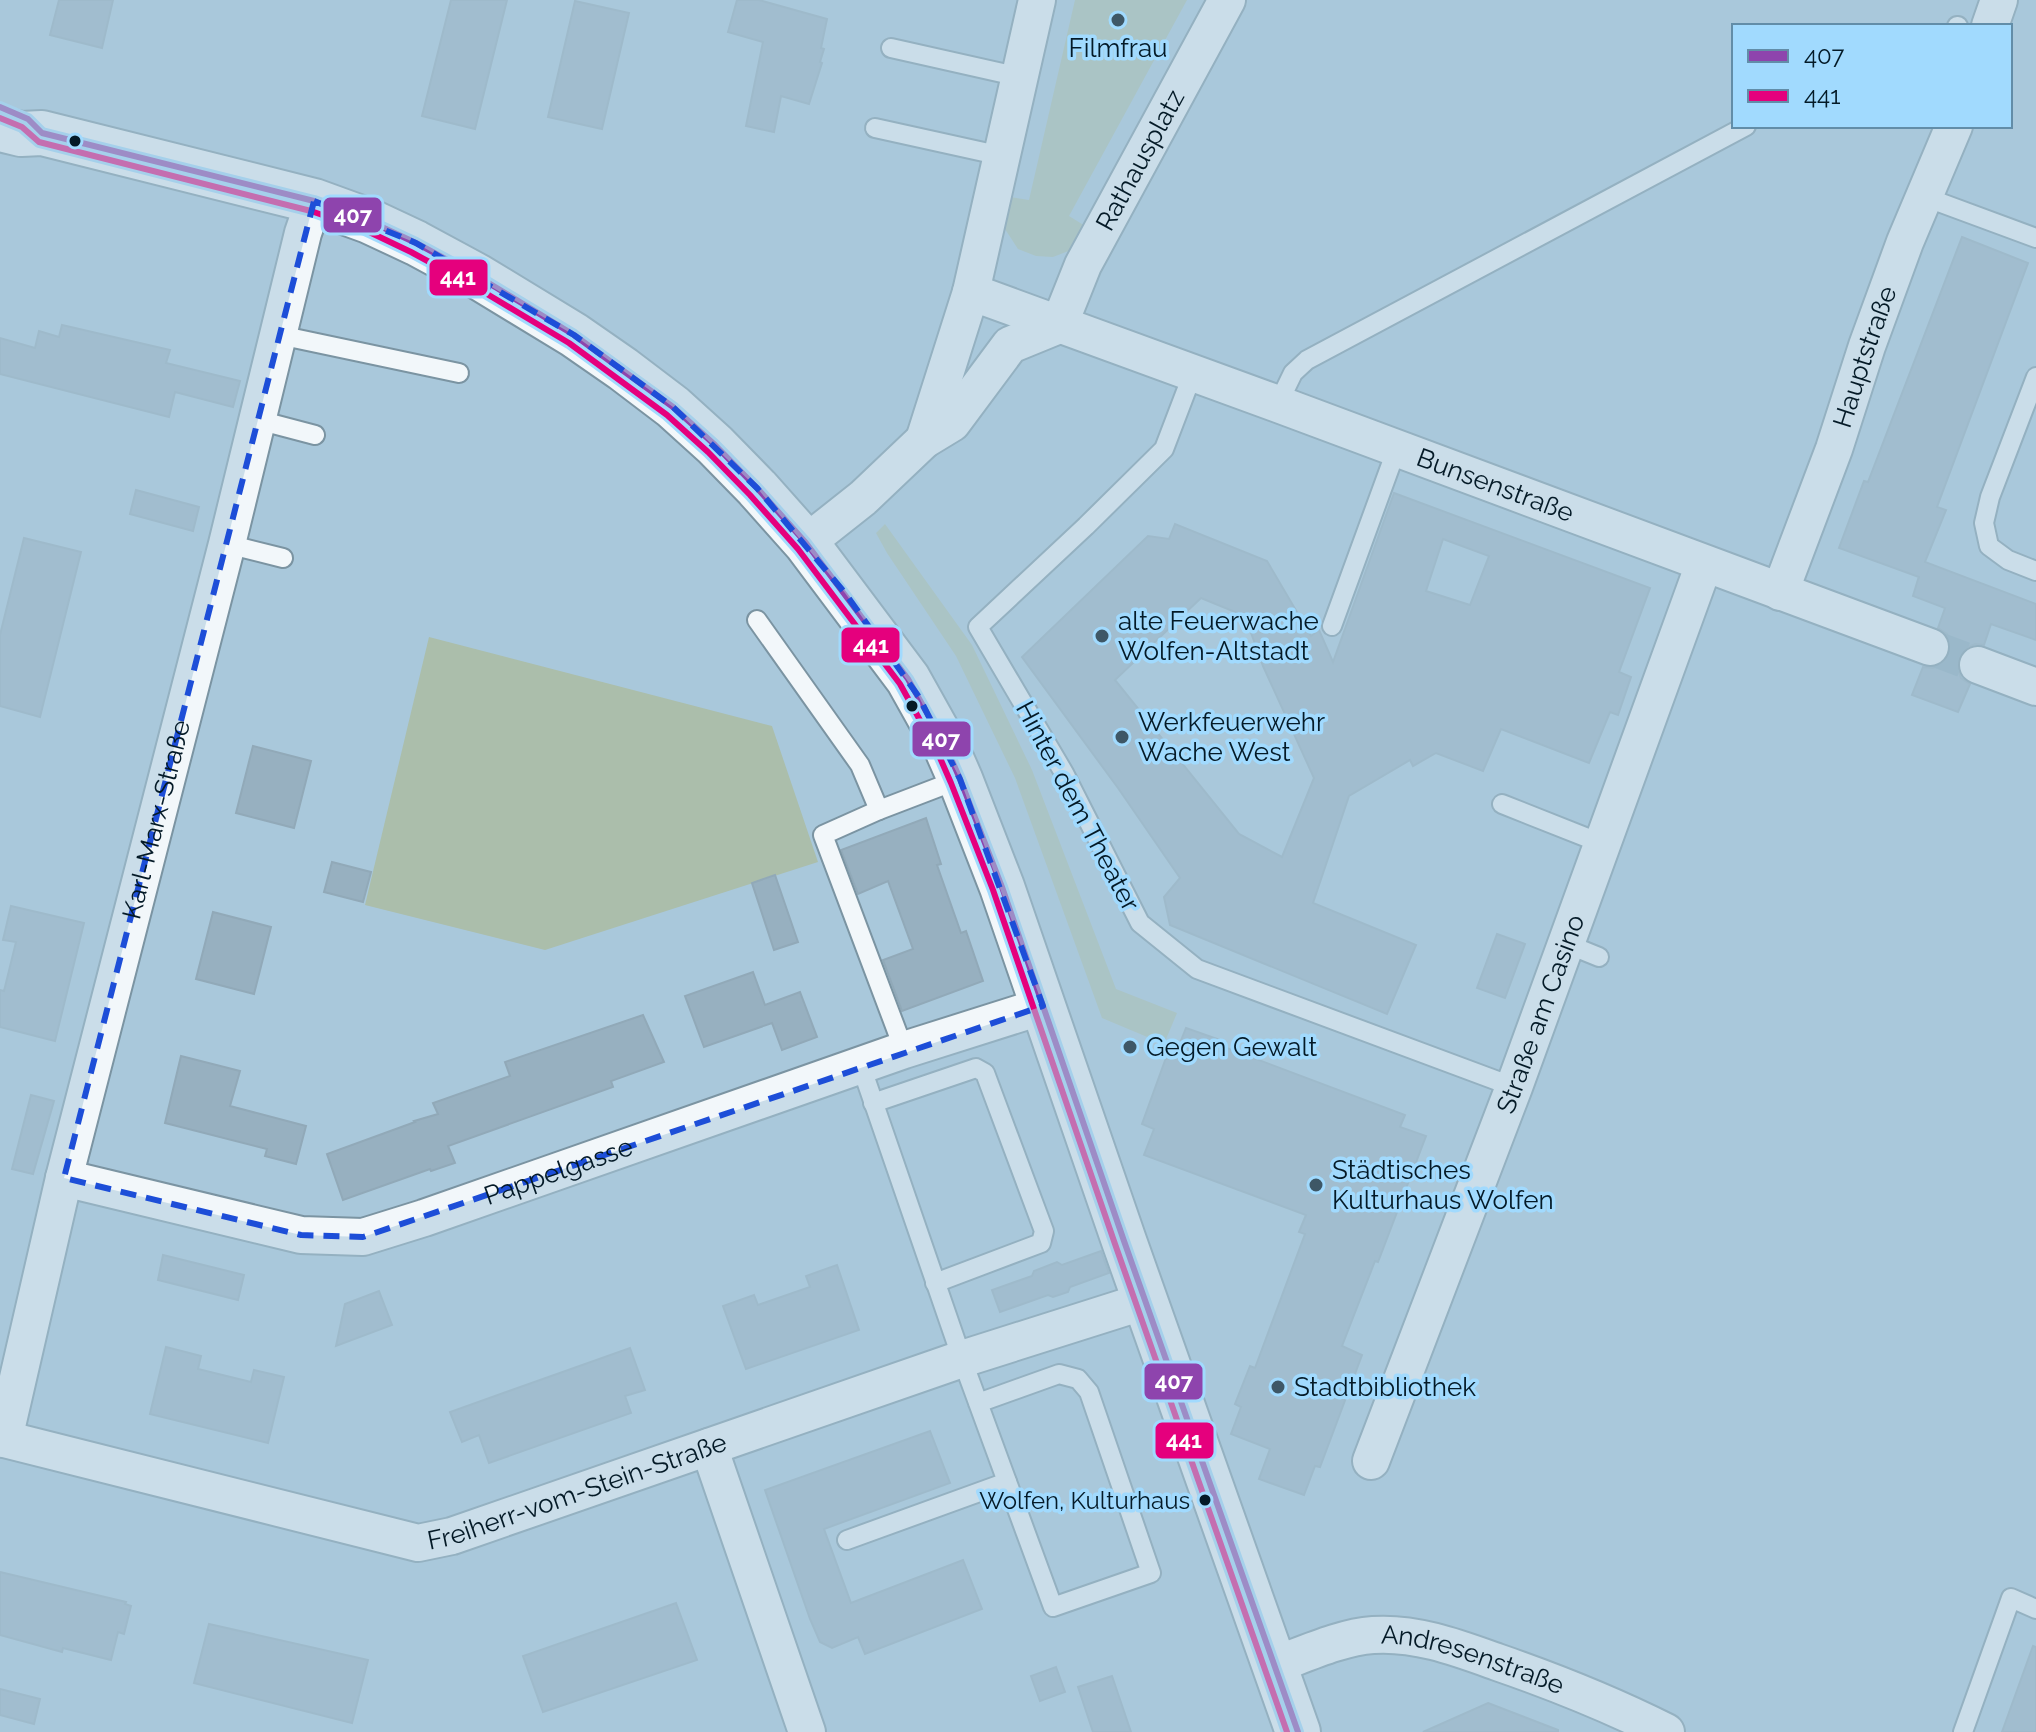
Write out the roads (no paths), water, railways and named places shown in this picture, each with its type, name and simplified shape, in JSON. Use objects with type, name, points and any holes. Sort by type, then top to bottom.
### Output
[{"type":"street","points":[[924,440],[971,292],[1037,0]]},
{"type":"street","name":"Rathausplatz","points":[[1059,325],[1083,265],[1227,0]]},
{"type":"street","points":[[1991,24],[1999,0]]},
{"type":"street","points":[[0,107],[28,119],[21,131],[314,201],[369,221],[465,270],[574,335],[673,407],[715,445],[806,543],[908,679],[960,779],[1002,887],[1298,1732]]},
{"type":"street","name":"Hauptstraße","points":[[1780,592],[1834,449],[1905,242],[1953,128]]},
{"type":"street","name":"Karl-Marx-Straße","points":[[2,1438],[64,1178],[227,544],[303,233],[314,201]]},
{"type":"street","name":"Bunsenstraße","points":[[971,292],[1930,647]]},
{"type":"street","points":[[806,543],[863,498],[924,440],[952,423],[1010,345],[1059,325]]},
{"type":"street","name":"Straße am Casino","points":[[1371,1461],[1514,1087],[1583,951],[1603,844],[1704,564]]},
{"type":"street","points":[[1978,665],[2036,687]]},
{"type":"street","name":"Pappelgasse","points":[[64,1178],[301,1235],[363,1237],[904,1050],[1043,1006]]},
{"type":"street","name":"Freiherr-vom-Stein-Straße","points":[[2,1438],[418,1543],[452,1536],[962,1359],[1145,1301]]},
{"type":"street","points":[[709,1447],[807,1732]]},
{"type":"street","name":"Andresenstraße","points":[[1275,1665],[1354,1638],[1398,1635],[1429,1640],[1541,1678],[1666,1732]]},
{"type":"lane","points":[[891,48],[1020,77]]},
{"type":"lane","points":[[875,128],[1002,156]]},
{"type":"lane","points":[[1278,404],[1293,373],[1307,360],[1742,128]]},
{"type":"lane","points":[[1925,197],[2036,238]]},
{"type":"lane","points":[[279,335],[459,373]]},
{"type":"lane","name":"Hinter dem Theater","points":[[1193,373],[1164,449],[978,627],[1064,773],[1140,923],[1197,969],[1514,1087]]},
{"type":"lane","points":[[2036,377],[1990,497],[1984,523],[1989,546],[2008,560],[2036,571]]},
{"type":"lane","points":[[258,420],[315,435]]},
{"type":"lane","points":[[1332,626],[1397,448]]},
{"type":"lane","points":[[227,544],[283,558]]},
{"type":"lane","points":[[757,620],[860,765],[879,810]]},
{"type":"lane","points":[[904,1050],[823,835],[960,779]]},
{"type":"lane","points":[[1502,804],[1603,844]]},
{"type":"lane","points":[[861,1066],[935,1283],[1053,1607]]},
{"type":"lane","points":[[873,1103],[976,1068],[985,1073],[1044,1231],[1041,1243],[935,1283]]},
{"type":"lane","points":[[978,1403],[1059,1374],[1078,1379],[1089,1392],[1151,1573],[1034,1614]]},
{"type":"lane","points":[[847,1540],[1007,1482]]},
{"type":"lane","points":[[1963,1732],[2011,1598],[2036,1609]]},
{"type":"tunnel","points":[[1930,647],[1978,665]]},
{"type":"place","name":"Filmfrau","points":[[1118,20]]},
{"type":"place","name":"alte Feuerwache Wolfen-Altstadt","points":[[1102,636]]},
{"type":"place","name":"Werkfeuerwehr Wache West","points":[[1122,737]]},
{"type":"place","name":"Gegen Gewalt","points":[[1130,1047]]},
{"type":"place","name":"Städtisches Kulturhaus Wolfen","points":[[1316,1185]]},
{"type":"place","name":"Stadtbibliothek","points":[[1278,1387]]},
{"type":"place","name":"Wolfen, Kulturhaus","points":[[1205,1500]]}]
